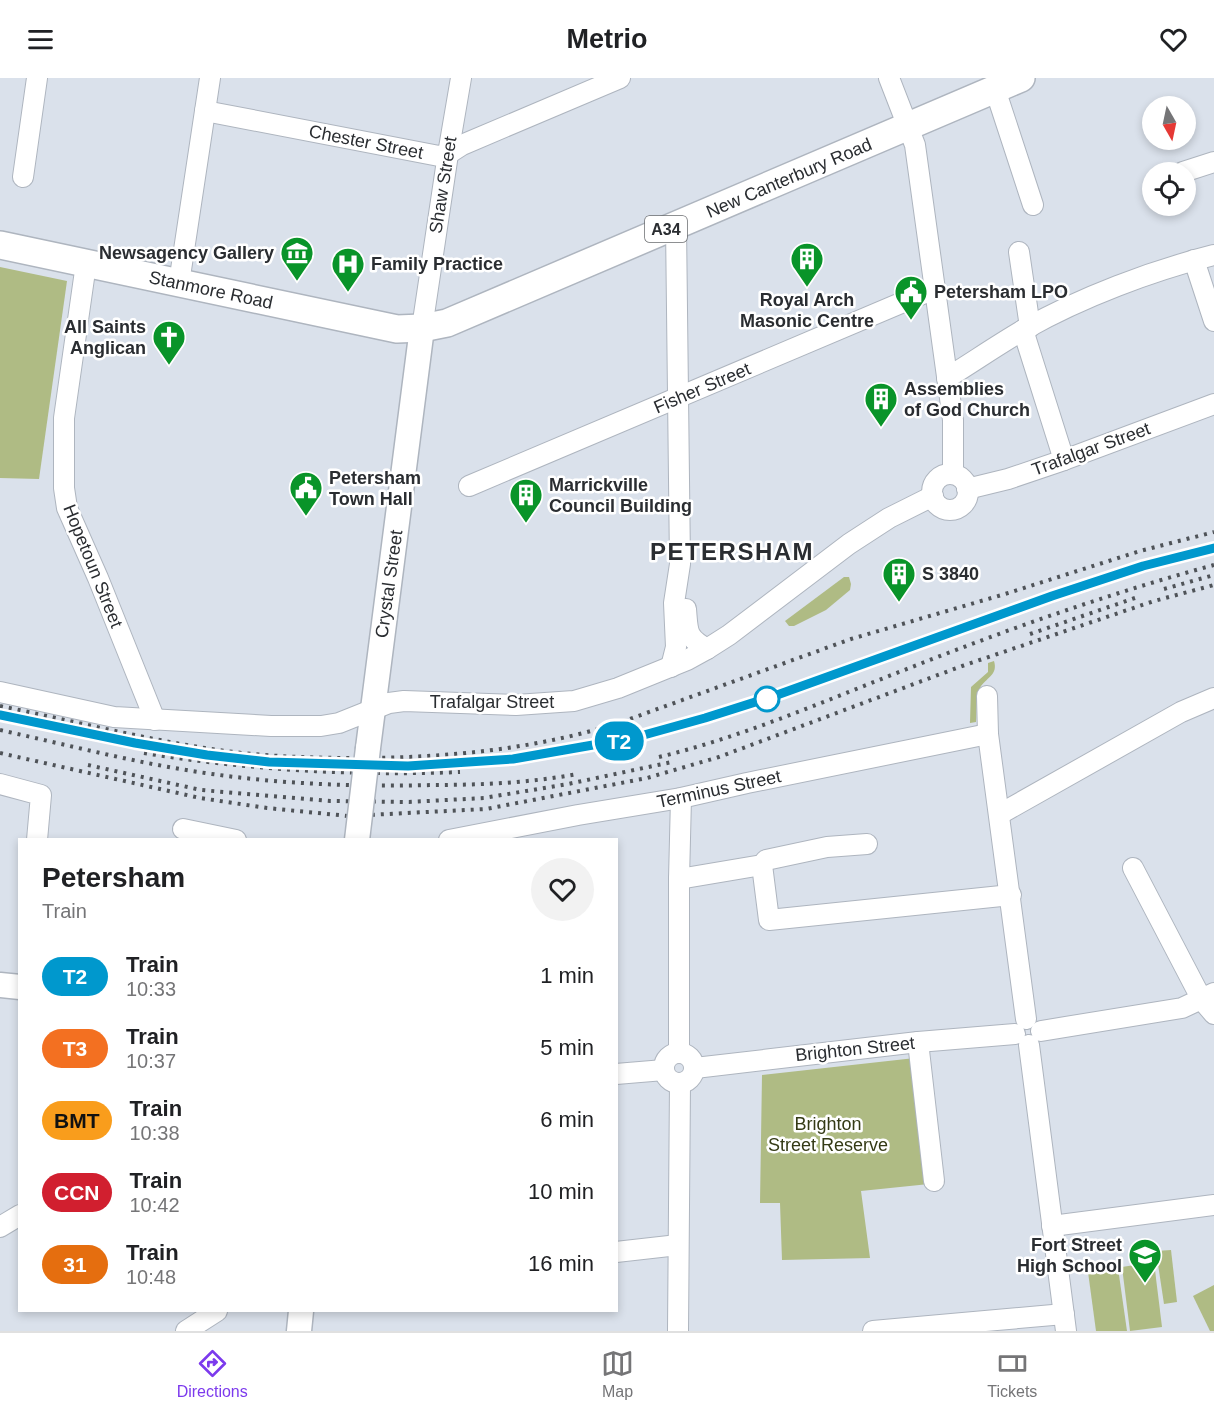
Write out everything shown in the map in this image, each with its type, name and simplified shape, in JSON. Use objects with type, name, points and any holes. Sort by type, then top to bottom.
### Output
[{"type":"highway","name":"New Canterbury Road","points":[[422,328],[447,323],[1021,78]]},
{"type":"highway","name":"Stanmore Road","points":[[0,245],[397,329],[422,328]]},
{"type":"main road","name":"Crystal Street","points":[[357,838],[422,328]]},
{"type":"main road","points":[[0,985],[18,987]]},
{"type":"main road","points":[[299,1331],[301,1312]]},
{"type":"street","points":[[23,177],[37,78]]},
{"type":"street","points":[[179,284],[210,78]]},
{"type":"street","name":"Shaw Street","points":[[422,328],[448,154],[462,78]]},
{"type":"street","name":"Chester Street","points":[[205,111],[439,156],[620,78]]},
{"type":"street","points":[[889,78],[916,150],[947,378],[953,431],[953,474]]},
{"type":"street","points":[[995,89],[1033,205]]},
{"type":"street","points":[[1196,168],[1214,162]]},
{"type":"street","points":[[676,225],[680,564],[688,634],[694,642],[707,649]]},
{"type":"street","points":[[1019,252],[1027,328],[1064,460]]},
{"type":"street","points":[[947,378],[1027,328],[1113,288],[1214,255]]},
{"type":"street","points":[[1194,260],[1214,321]]},
{"type":"street","name":"Hopetoun Street","points":[[86,264],[64,418],[63,488],[67,508],[155,720]]},
{"type":"street","name":"Fisher Street","points":[[469,486],[934,289]]},
{"type":"street","name":"Trafalgar Street","points":[[967,489],[1008,479],[1064,460],[1214,404]]},
{"type":"street","points":[[953,474],[963,480],[967,489],[966,499],[963,504],[953,509],[942,508],[933,496],[933,486],[939,478],[953,474]]},
{"type":"street","name":"Trafalgar Street","points":[[0,692],[114,717],[271,726],[321,726],[347,721],[389,703],[404,701],[497,705],[574,701],[600,695],[671,667],[707,649],[738,629],[849,544],[889,518],[933,496]]},
{"type":"street","points":[[671,667],[676,647],[674,603],[680,564]]},
{"type":"street","points":[[873,1331],[1065,1323],[1011,895],[988,734],[987,696]]},
{"type":"street","points":[[1000,814],[1181,712],[1212,702]]},
{"type":"street","name":"Terminus Street","points":[[459,838],[681,798],[988,734]]},
{"type":"street","points":[[0,784],[41,795],[37,838]]},
{"type":"street","points":[[679,1052],[681,798]]},
{"type":"street","points":[[183,829],[226,838]]},
{"type":"street","points":[[679,879],[762,865],[766,860],[827,847],[867,843]]},
{"type":"street","points":[[762,865],[769,920],[1011,895]]},
{"type":"street","points":[[1133,868],[1210,1002]]},
{"type":"street","name":"Brighton Street","points":[[695,1068],[918,1042],[1028,1032],[1210,1002]]},
{"type":"street","points":[[918,1042],[934,1181]]},
{"type":"street","points":[[679,1052],[688,1055],[695,1068],[689,1080],[680,1083],[668,1078],[664,1070],[668,1058],[679,1052]]},
{"type":"street","points":[[618,1074],[664,1070]]},
{"type":"street","points":[[678,1331],[680,1083]]},
{"type":"street","points":[[1052,1226],[1214,1205]]},
{"type":"street","points":[[0,1227],[18,1216]]},
{"type":"street","points":[[618,1252],[678,1245]]},
{"type":"street","points":[[186,1331],[215,1312]]},
{"type":"green space","points":[[0,267],[67,281],[39,479],[0,478]]},
{"type":"green space","points":[[844,577],[849,577],[850,590],[826,610],[794,626],[789,626],[785,621]]},
{"type":"green space","points":[[994,661],[995,669],[981,686],[978,694],[976,722],[970,723],[971,687],[988,672],[988,663]]},
{"type":"green space","name":"Brighton Street Reserve","points":[[915,1058],[929,1184],[861,1191],[870,1258],[782,1260],[780,1203],[760,1203],[762,1075]]},
{"type":"green space","points":[[1171,1250],[1177,1302],[1164,1304],[1156,1251]]},
{"type":"green space","points":[[1154,1262],[1162,1327],[1130,1331],[1122,1267]]},
{"type":"green space","points":[[1118,1268],[1127,1331],[1096,1331],[1088,1272]]},
{"type":"green space","points":[[1214,1285],[1214,1331],[1210,1331],[1193,1296]]},
{"type":"railway","points":[[0,706],[179,744],[261,755],[388,758],[487,751],[551,740],[616,724],[851,639],[1005,594],[1140,551],[1214,532]]},
{"type":"railway","points":[[449,764],[513,759],[652,733],[777,695],[1143,565],[1214,548]]},
{"type":"railway","points":[[659,757],[755,728],[1024,625],[1137,587],[1214,565]]},
{"type":"railway","points":[[1164,589],[1214,575]]},
{"type":"railway","points":[[0,753],[200,798],[267,808],[348,816],[486,809],[647,778],[719,757],[962,666],[1154,601],[1214,585]]},
{"type":"railway","points":[[1030,634],[1135,598]]},
{"type":"railway","points":[[0,730],[179,769],[290,782],[375,786],[468,785],[577,774]]},
{"type":"railway","points":[[144,753],[262,768],[381,773],[460,772]]},
{"type":"railway","points":[[88,765],[201,790],[330,801],[409,802],[484,798],[568,784],[672,762]]},
{"type":"train","name":"T2","points":[[0,715],[135,743],[269,762],[408,766],[513,759],[633,738],[705,718],[777,695],[1052,596],[1143,566],[1214,548]]},
{"type":"place","name":"Newsagency Gallery","points":[[297,282]]},
{"type":"place","name":"Royal Arch Masonic Centre","points":[[807,288]]},
{"type":"place","name":"Family Practice","points":[[348,293]]},
{"type":"place","name":"Petersham LPO","points":[[911,321]]},
{"type":"place","name":"All Saints Anglican","points":[[169,366]]},
{"type":"place","name":"Assemblies of God Church","points":[[881,428]]},
{"type":"place","name":"Petersham Town Hall","points":[[306,517]]},
{"type":"place","name":"Marrickville Council Building","points":[[526,524]]},
{"type":"place","name":"S 3840","points":[[899,603]]},
{"type":"place","name":"Fort Street High School","points":[[1145,1284]]},
{"type":"district","name":"PETERSHAM","points":[[732,551]]}]
